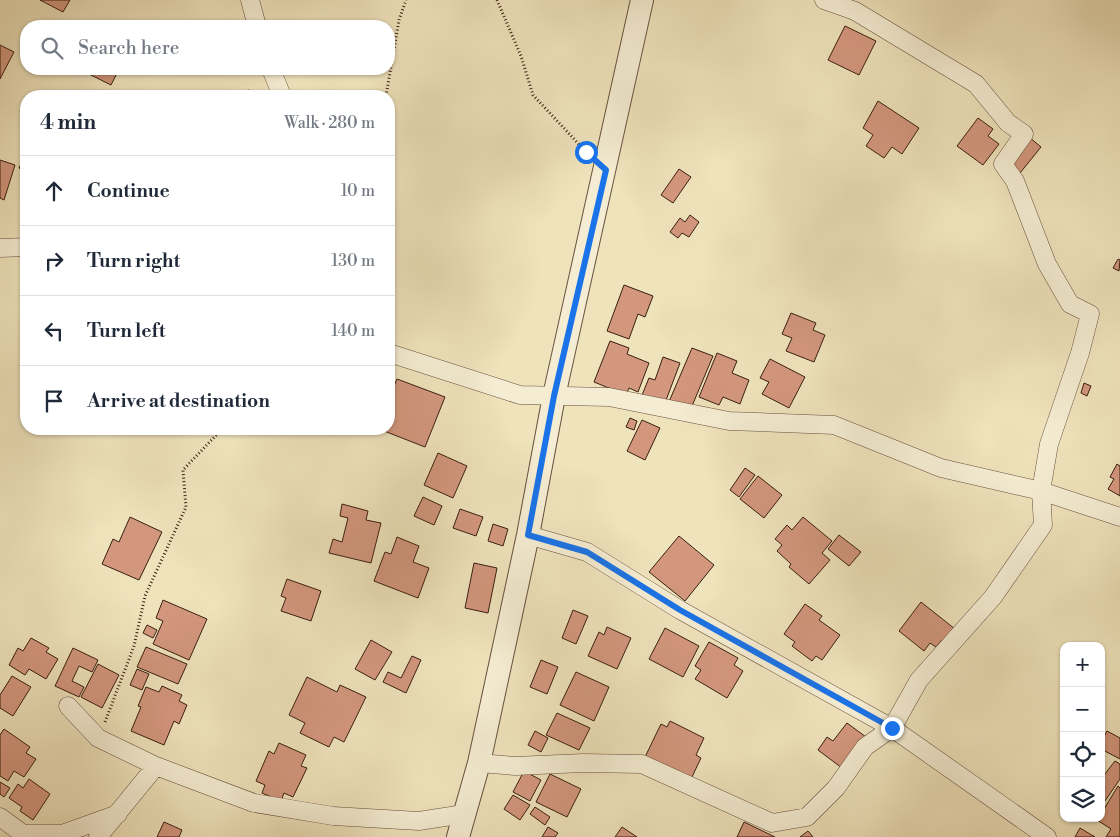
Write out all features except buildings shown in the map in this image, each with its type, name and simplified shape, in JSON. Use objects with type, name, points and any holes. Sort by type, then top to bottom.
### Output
[{"type":"street","points":[[250,0],[255,20]]},
{"type":"street","points":[[458,837],[479,763],[528,535],[554,396],[606,170],[642,0]]},
{"type":"street","points":[[479,763],[515,766],[583,763],[642,764],[772,824],[807,816],[836,788],[865,747],[892,728],[919,680],[993,598],[1043,525],[1042,491],[1049,444],[1080,353],[1090,314],[1070,304],[1047,264],[1015,181],[1003,164],[1024,134],[1008,123],[976,84],[855,11],[824,0]]},
{"type":"street","points":[[273,75],[280,90]]},
{"type":"street","points":[[0,248],[20,247]]},
{"type":"street","points":[[395,355],[520,395],[610,397],[730,421],[834,425],[941,468],[1042,491],[1120,517]]},
{"type":"street","points":[[528,535],[587,552],[680,610],[892,728],[1048,837]]},
{"type":"street","points":[[68,706],[98,738],[156,766],[254,803],[333,816],[419,821],[464,814]]},
{"type":"street","points":[[98,837],[156,766]]},
{"type":"street","points":[[0,817],[23,834],[62,834],[118,814]]},
{"type":"path","points":[[395,47],[406,0]]},
{"type":"path","points":[[497,0],[521,56],[533,95],[586,152],[606,170]]},
{"type":"path","points":[[387,90],[390,75]]},
{"type":"path","points":[[98,738],[134,646],[145,596],[186,507],[184,470],[216,435]]},
{"type":"route","points":[[586,152],[606,170],[554,396],[528,535],[587,552],[654,595],[892,728]]}]
